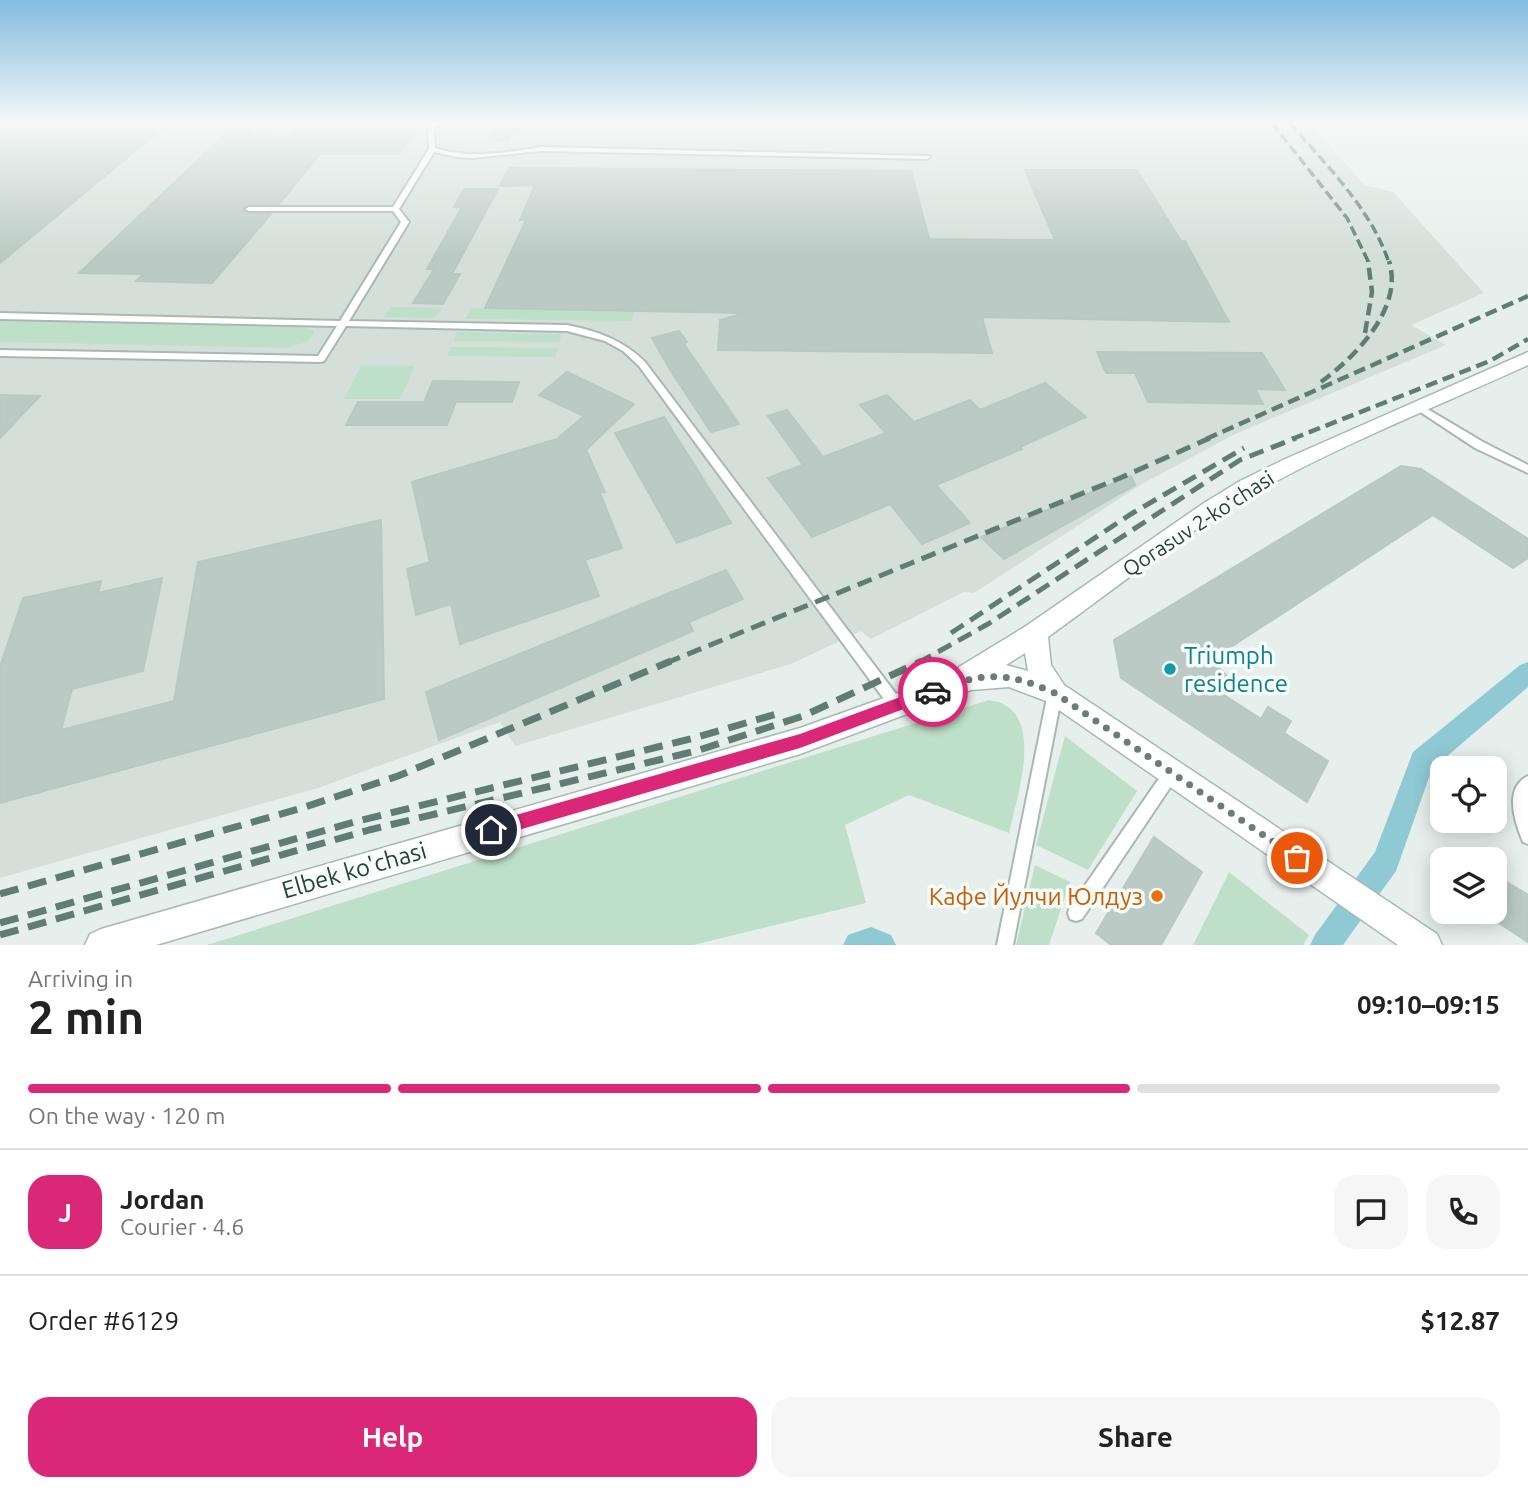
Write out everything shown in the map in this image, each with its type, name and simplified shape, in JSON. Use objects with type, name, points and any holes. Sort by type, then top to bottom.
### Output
[{"type":"main road","name":"Qorasuv 2-koʻchasi","points":[[960,681],[1248,487],[1290,465],[1528,358]]},
{"type":"main road","points":[[1035,633],[1039,668],[1055,693],[1423,943]]},
{"type":"main road","name":"Elbek ko'chasi","points":[[101,945],[800,741],[960,681],[983,676],[1009,676],[1055,693]]},
{"type":"lane","points":[[395,209],[421,167]]},
{"type":"lane","points":[[248,209],[395,209]]},
{"type":"lane","points":[[0,354],[321,359],[405,222],[395,209]]},
{"type":"lane","points":[[0,316],[567,328],[593,334],[628,348],[897,706]]},
{"type":"lane","points":[[1419,407],[1479,445],[1525,469]]},
{"type":"lane","points":[[1004,945],[1055,693]]},
{"type":"lane","points":[[1076,914],[1172,772]]},
{"type":"lane","points":[[1528,783],[1523,788],[1520,811],[1528,837]]},
{"type":"shaded area","points":[[0,167],[1349,167],[1365,185],[1393,192],[1484,293],[1411,325],[1446,345],[1233,435],[1142,484],[974,593],[964,592],[871,639],[861,631],[791,664],[515,746],[500,722],[318,788],[0,878]]},
{"type":"green space","points":[[390,307],[443,308],[434,318],[384,317]]},
{"type":"green space","points":[[470,308],[634,311],[631,321],[466,319]]},
{"type":"green space","points":[[0,320],[301,327],[314,330],[314,334],[307,342],[286,348],[0,342]]},
{"type":"green space","points":[[457,332],[562,334],[559,342],[454,341]]},
{"type":"green space","points":[[451,347],[558,348],[555,357],[447,356]]},
{"type":"green space","points":[[361,366],[415,366],[400,399],[344,399]]},
{"type":"green space","points":[[989,700],[1007,706],[1018,719],[1023,736],[1022,777],[1009,833],[909,795],[845,825],[866,903],[693,945],[207,945]]},
{"type":"green space","points":[[1065,736],[1137,791],[1088,870],[1036,845]]},
{"type":"green space","points":[[1035,865],[1070,882],[1049,945],[1016,945]]},
{"type":"green space","points":[[1229,872],[1309,935],[1303,945],[1193,945]]},
{"type":"building","points":[[0,167],[116,167],[0,263]]},
{"type":"building","points":[[191,167],[309,167],[279,204],[244,207],[243,210],[248,213],[271,214],[212,283],[136,281],[144,274],[79,273]]},
{"type":"building","points":[[509,168],[911,171],[929,239],[1055,240],[1025,170],[1137,170],[1181,241],[1185,241],[1229,322],[982,317],[992,353],[718,350],[720,320],[744,313],[485,308],[526,220],[520,220],[535,185],[500,186]]},
{"type":"building","points":[[464,189],[498,189],[452,274],[460,274],[443,304],[413,303],[434,269],[427,269],[462,207],[454,207]]},
{"type":"building","points":[[679,331],[687,342],[684,344],[739,424],[711,432],[669,368],[652,338]]},
{"type":"building","points":[[1097,352],[1262,353],[1285,390],[1255,389],[1263,404],[1148,402],[1135,373],[1106,373]]},
{"type":"building","points":[[567,372],[634,404],[586,450],[605,492],[600,493],[622,548],[585,560],[599,596],[460,644],[451,604],[416,615],[407,569],[430,562],[412,482],[557,439],[584,416],[539,395]]},
{"type":"building","points":[[433,381],[519,382],[512,402],[456,402],[447,425],[346,425],[358,402],[424,402]]},
{"type":"building","points":[[1045,383],[1086,417],[1020,447],[1022,449],[936,485],[970,523],[922,544],[890,504],[812,537],[768,478],[803,465],[768,416],[787,410],[823,457],[886,433],[860,405],[887,395],[914,422],[970,400],[980,410]]},
{"type":"building","points":[[0,395],[40,396],[0,438]]},
{"type":"building","points":[[664,417],[731,523],[677,543],[615,433]]},
{"type":"building","points":[[1401,466],[1421,469],[1528,539],[1528,558],[1513,568],[1433,515],[1211,660],[1230,679],[1221,693],[1261,719],[1268,707],[1291,721],[1284,733],[1328,761],[1307,802],[1121,678],[1114,640]]},
{"type":"building","points":[[1131,476],[1135,485],[1004,559],[981,537]]},
{"type":"building","points":[[381,520],[384,699],[0,803],[0,667],[23,598],[101,581],[98,593],[162,578],[143,671],[72,689],[61,730],[174,701],[198,562]]},
{"type":"building","points":[[726,570],[743,599],[689,622],[693,631],[439,740],[426,692]]},
{"type":"building","points":[[1154,837],[1202,872],[1161,945],[1111,945],[1096,933]]},
{"type":"building","points":[[1507,882],[1528,895],[1528,942],[1501,924],[1507,924]]},
{"type":"waterway","points":[[1325,945],[1386,861],[1422,761],[1528,672]]},
{"type":"waterway","points":[[858,945],[871,942],[881,945]]},
{"type":"railway","points":[[1307,167],[1347,218],[1369,263]]},
{"type":"railway","points":[[1329,167],[1360,206],[1389,263]]},
{"type":"railway","points":[[1365,333],[1372,292],[1368,261]]},
{"type":"railway","points":[[1321,382],[1361,345],[1383,313],[1392,279],[1389,261]]},
{"type":"railway","points":[[1206,439],[1528,296]]},
{"type":"railway","points":[[1292,439],[1490,361],[1528,339]]},
{"type":"railway","points":[[666,663],[1120,478],[1210,438]]},
{"type":"railway","points":[[920,662],[988,624],[1240,460],[1296,438]]},
{"type":"railway","points":[[951,633],[1131,514],[1244,448]]},
{"type":"railway","points":[[0,894],[302,808],[398,776],[671,661]]},
{"type":"railway","points":[[0,935],[369,830],[696,751],[803,716],[920,662]]},
{"type":"railway","points":[[0,923],[358,821],[694,738],[780,713]]},
{"type":"way so far","points":[[933,692],[971,678],[996,675],[1024,680],[1055,693],[1297,858]]},
{"type":"place","name":"Triumph residence","points":[[1170,669]]},
{"type":"place","name":"Кафе Йулчи Юлдуз","points":[[1157,896]]},
{"type":"route","points":[[491,830],[800,741],[933,692]]}]
